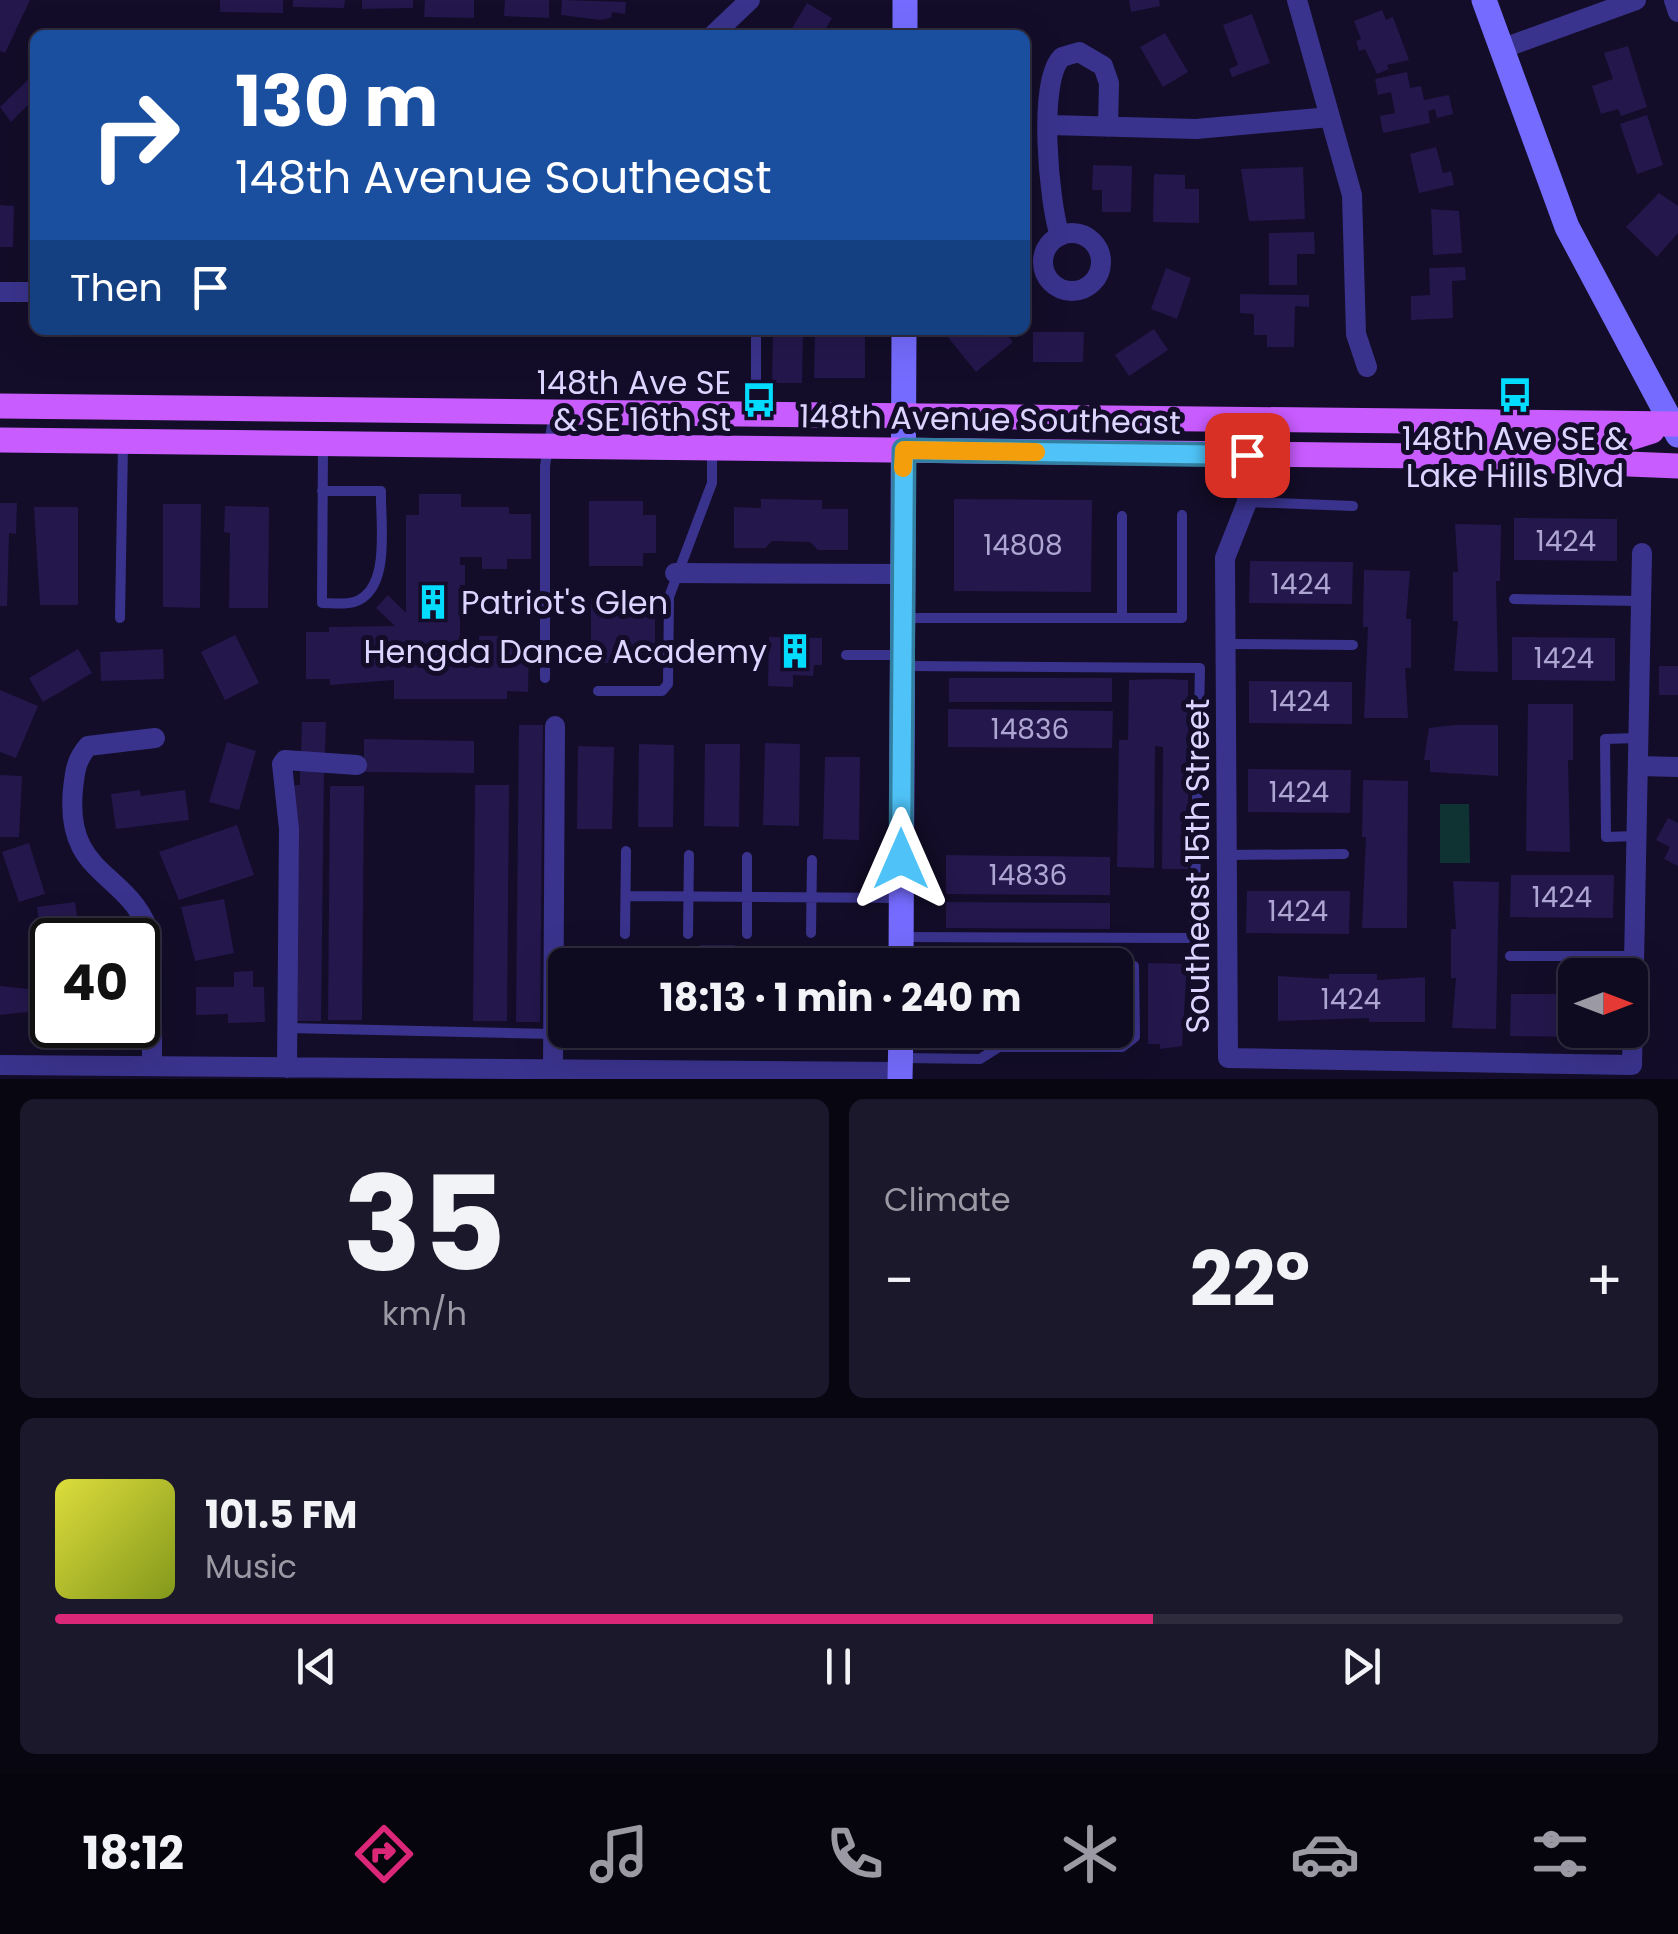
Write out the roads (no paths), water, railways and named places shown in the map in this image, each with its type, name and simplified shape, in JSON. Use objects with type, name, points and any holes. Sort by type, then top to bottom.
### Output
[{"type":"main road","name":"148th Avenue Southeast","points":[[0,406],[904,414],[1676,428]]},
{"type":"main road","points":[[1426,456],[1465,441],[1614,443],[1676,428]]},
{"type":"main road","name":"148th Avenue Southeast","points":[[0,440],[1426,456],[1678,466]]},
{"type":"street","points":[[719,30],[750,0]]},
{"type":"street","points":[[905,0],[905,30]]},
{"type":"street","points":[[1297,0],[1352,195],[1356,334],[1367,367]]},
{"type":"street","points":[[1484,0],[1567,227],[1676,428]]},
{"type":"street","points":[[1500,49],[1636,0]]},
{"type":"street","points":[[1674,0],[1678,12]]},
{"type":"street","points":[[1060,236],[1052,213],[1050,72],[1062,58],[1080,52],[1097,59],[1107,74],[1108,127]]},
{"type":"street","points":[[1050,125],[1196,129],[1330,116]]},
{"type":"street","points":[[0,292],[30,292]]},
{"type":"street","points":[[901,948],[904,335]]},
{"type":"street","name":"Southeast 15th Street","points":[[1247,455],[1247,502],[1225,558],[1228,1058],[1632,1065],[1634,956]]},
{"type":"street","points":[[1634,956],[1642,553]]},
{"type":"street","points":[[675,573],[902,574]]},
{"type":"street","points":[[554,948],[555,726]]},
{"type":"street","points":[[152,1066],[152,940],[148,923],[132,899],[84,856],[73,835],[70,817],[76,764],[88,746],[155,738]]},
{"type":"street","points":[[277,1072],[288,1028],[289,829],[282,764],[285,760],[356,765]]},
{"type":"street","points":[[1638,766],[1678,766]]},
{"type":"street","points":[[553,1048],[553,1070]]},
{"type":"street","points":[[0,1065],[277,1072],[900,1070]]},
{"type":"lane","points":[[756,335],[756,382]]},
{"type":"lane","points":[[545,678],[548,446],[554,412]]},
{"type":"lane","points":[[120,618],[123,443]]},
{"type":"lane","points":[[322,491],[380,491],[379,574],[372,590],[354,602],[322,603],[322,491],[323,444]]},
{"type":"lane","points":[[598,691],[662,691],[668,684],[669,597],[712,483],[712,448]]},
{"type":"lane","points":[[1247,502],[1353,506]]},
{"type":"lane","points":[[902,618],[1182,618],[1182,515]]},
{"type":"lane","points":[[1122,516],[1122,618]]},
{"type":"lane","points":[[1514,600],[1642,601]]},
{"type":"lane","points":[[1226,644],[1352,645]]},
{"type":"lane","points":[[846,655],[902,661],[1200,668],[1194,938],[901,937]]},
{"type":"lane","points":[[1636,836],[1606,836],[1605,739],[1638,738]]},
{"type":"lane","points":[[625,934],[626,851]]},
{"type":"lane","points":[[1227,855],[1344,854]]},
{"type":"lane","points":[[688,934],[689,855]]},
{"type":"lane","points":[[746,934],[747,858]]},
{"type":"lane","points":[[812,860],[812,932]]},
{"type":"lane","points":[[626,896],[901,898]]},
{"type":"lane","points":[[1510,956],[1634,956]]},
{"type":"lane","points":[[1133,1038],[1134,966]]},
{"type":"lane","points":[[288,1028],[548,1034]]},
{"type":"lane","points":[[900,1070],[980,1059],[997,1048]]},
{"type":"place","name":"148th Ave SE & Lake Hills Blvd","points":[[1515,395]]},
{"type":"place","name":"148th Ave SE & SE 16th St","points":[[759,400]]},
{"type":"place","name":"Patriot's Glen","points":[[433,602]]},
{"type":"place","name":"Hengda Dance Academy","points":[[795,651]]}]
